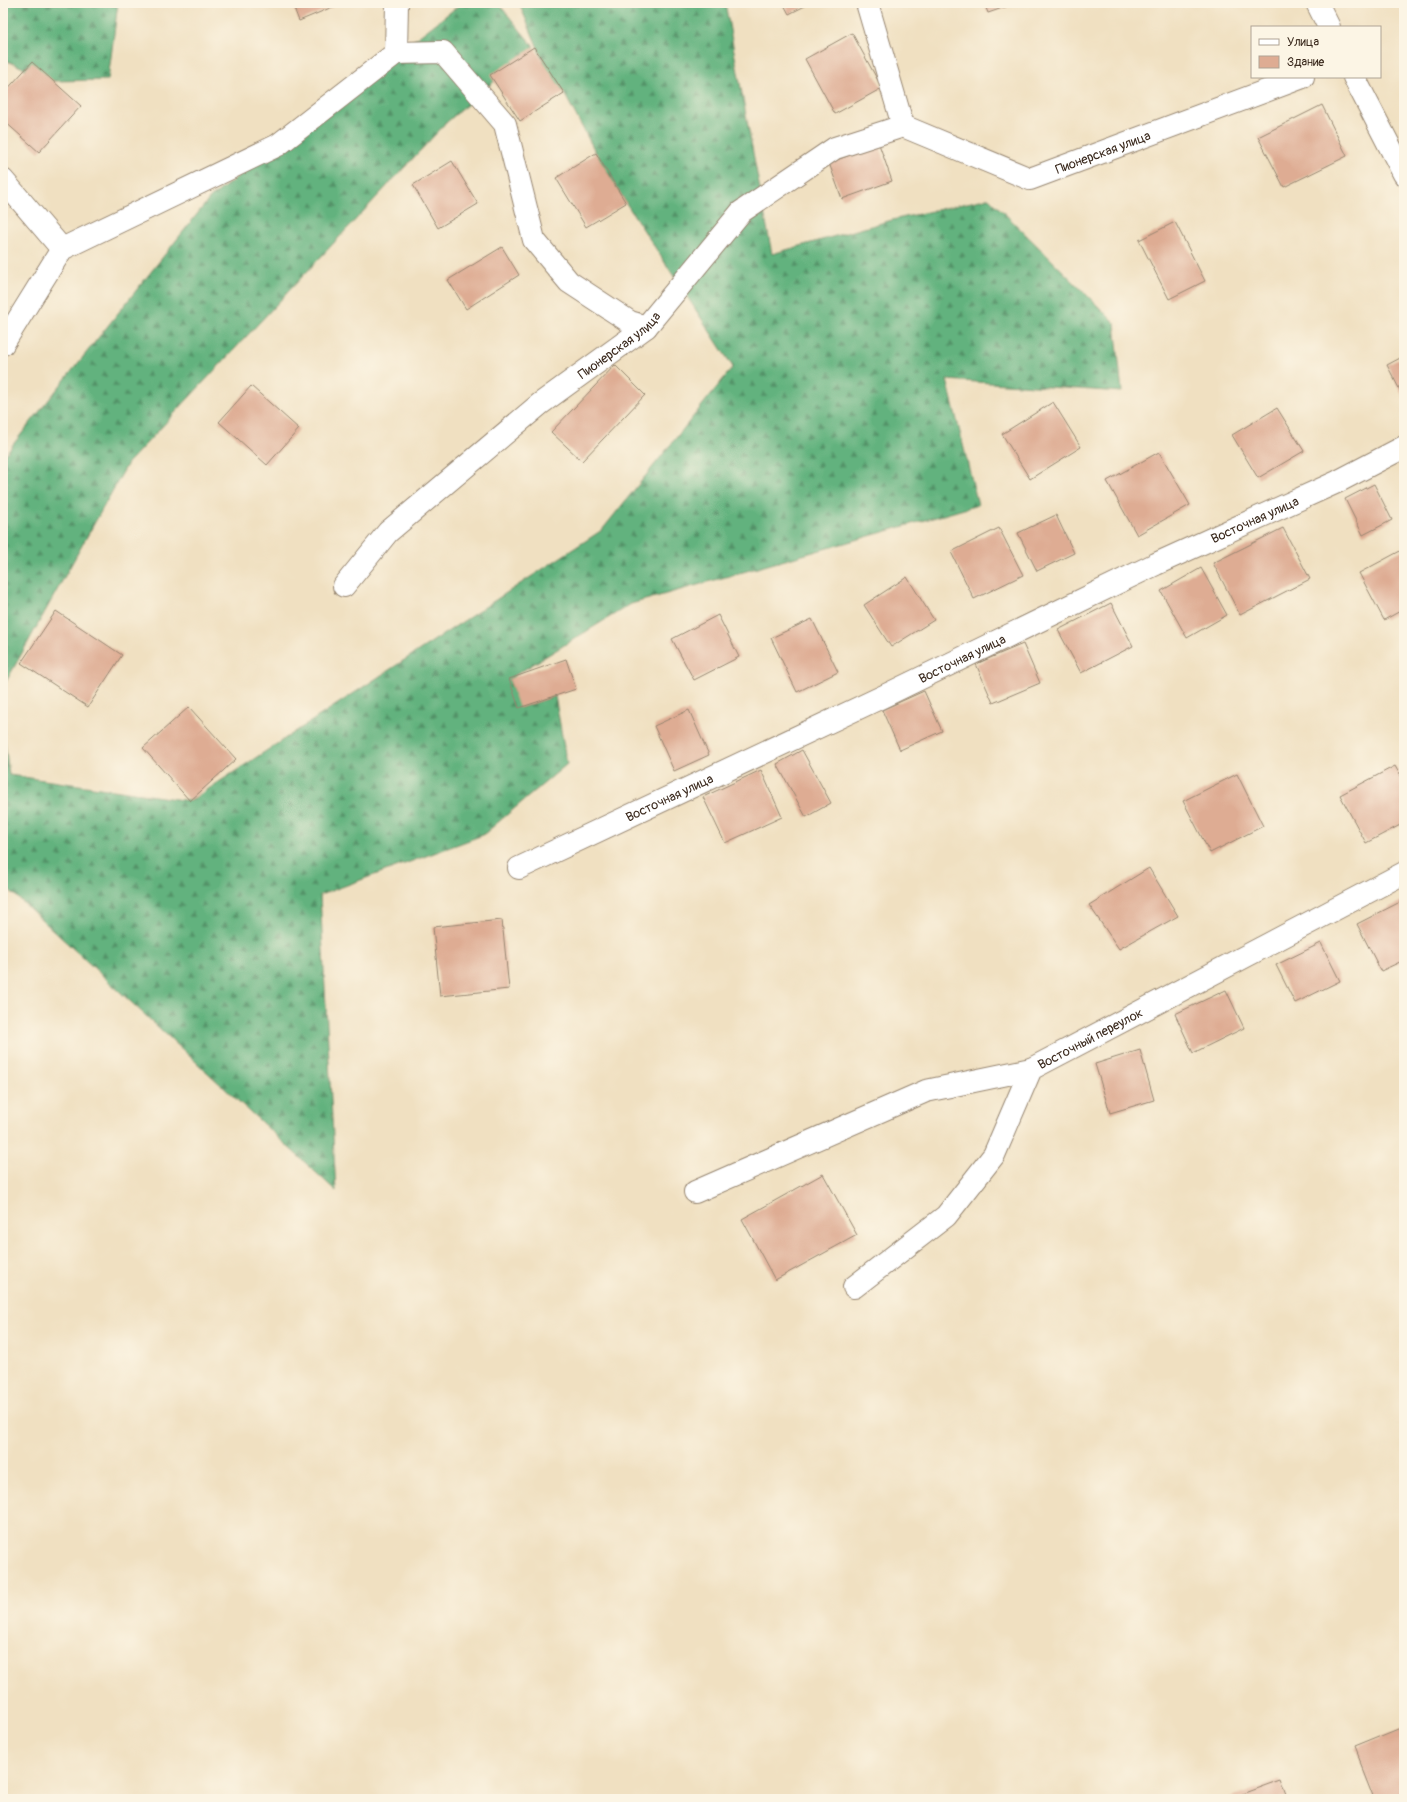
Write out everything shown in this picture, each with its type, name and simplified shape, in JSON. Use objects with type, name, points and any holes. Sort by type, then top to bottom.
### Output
[{"type":"street","points":[[396,53],[397,3]]},
{"type":"street","points":[[867,3],[903,126]]},
{"type":"street","points":[[1317,3],[1328,26]]},
{"type":"street","points":[[3,344],[62,249],[278,145],[396,53],[443,52],[505,124],[534,240],[569,282],[630,322],[646,327]]},
{"type":"street","name":"Пионерская улица","points":[[344,586],[388,532],[540,404],[646,327],[740,212],[835,148],[903,126],[1030,179],[1300,78]]},
{"type":"street","points":[[1355,78],[1404,174]]},
{"type":"street","points":[[3,180],[62,249]]},
{"type":"street","name":"Восточная улица","points":[[519,868],[877,699],[1156,564],[1337,482],[1404,447]]},
{"type":"street","name":"Восточный переулок","points":[[854,1287],[946,1216],[994,1155],[1031,1068],[1404,873]]},
{"type":"street","points":[[695,1192],[926,1091],[1031,1068]]},
{"type":"green space","points":[[3,3],[118,3],[108,80],[53,81],[3,59]]},
{"type":"green space","points":[[462,3],[498,3],[534,47],[447,122],[128,463],[3,687],[3,457],[210,198]]},
{"type":"green space","points":[[519,3],[725,3],[772,254],[892,220],[989,198],[1115,323],[1122,392],[947,380],[978,505],[631,604],[509,679],[520,708],[555,696],[567,764],[483,835],[320,895],[336,1191],[3,884],[3,727],[9,775],[190,801],[602,530],[733,367],[626,203],[596,153],[564,93],[546,67]]},
{"type":"building","points":[[292,3],[342,3],[299,21]]},
{"type":"building","points":[[783,3],[811,3],[789,14]]},
{"type":"building","points":[[984,3],[1017,3],[988,13]]},
{"type":"building","points":[[852,33],[882,88],[835,114],[805,59]]},
{"type":"building","points":[[534,47],[564,93],[520,121],[490,75]]},
{"type":"building","points":[[32,62],[81,106],[39,152],[3,120],[3,94]]},
{"type":"building","points":[[1322,105],[1347,156],[1284,187],[1258,137]]},
{"type":"building","points":[[879,144],[892,181],[842,199],[829,163]]},
{"type":"building","points":[[596,153],[626,203],[586,227],[556,178]]},
{"type":"building","points":[[452,161],[478,204],[438,228],[413,185]]},
{"type":"building","points":[[1175,222],[1205,281],[1169,299],[1139,240]]},
{"type":"building","points":[[502,247],[519,275],[466,309],[448,280]]},
{"type":"building","points":[[1404,356],[1404,398],[1387,365]]},
{"type":"building","points":[[615,365],[645,395],[582,461],[551,432]]},
{"type":"building","points":[[251,386],[299,429],[267,465],[219,422]]},
{"type":"building","points":[[1053,402],[1081,447],[1030,479],[1002,434]]},
{"type":"building","points":[[1277,408],[1304,451],[1258,478],[1232,435]]},
{"type":"building","points":[[1159,452],[1190,505],[1137,535],[1107,481]]},
{"type":"building","points":[[1374,484],[1392,520],[1363,535],[1345,499]]},
{"type":"building","points":[[1056,515],[1074,553],[1037,571],[1018,533]]},
{"type":"building","points":[[999,528],[1023,575],[974,599],[951,552]]},
{"type":"building","points":[[1283,528],[1310,579],[1240,615],[1213,563]]},
{"type":"building","points":[[1402,550],[1404,554],[1404,609],[1384,620],[1359,573]]},
{"type":"building","points":[[1201,568],[1227,615],[1187,638],[1161,591]]},
{"type":"building","points":[[907,577],[934,620],[891,647],[864,605]]},
{"type":"building","points":[[1111,603],[1133,646],[1081,673],[1058,630]]},
{"type":"building","points":[[56,611],[122,655],[88,707],[21,663]]},
{"type":"building","points":[[718,615],[739,657],[694,680],[672,639]]},
{"type":"building","points":[[812,619],[838,672],[797,692],[771,638]]},
{"type":"building","points":[[1023,644],[1040,683],[993,703],[976,664]]},
{"type":"building","points":[[566,659],[576,689],[519,708],[509,679]]},
{"type":"building","points":[[924,691],[942,731],[900,750],[882,710]]},
{"type":"building","points":[[189,707],[236,759],[190,801],[143,748]]},
{"type":"building","points":[[689,710],[709,755],[674,771],[654,726]]},
{"type":"building","points":[[802,750],[831,803],[806,817],[777,764]]},
{"type":"building","points":[[1395,766],[1404,782],[1404,823],[1366,843],[1340,795]]},
{"type":"building","points":[[761,770],[782,817],[725,843],[703,797]]},
{"type":"building","points":[[1237,774],[1263,826],[1210,853],[1183,801]]},
{"type":"building","points":[[1149,868],[1178,916],[1119,949],[1089,905]]},
{"type":"building","points":[[1404,900],[1404,960],[1381,971],[1357,924]]},
{"type":"building","points":[[502,920],[509,989],[440,996],[433,927]]},
{"type":"building","points":[[1321,943],[1340,981],[1295,1003],[1276,965]]},
{"type":"building","points":[[1226,990],[1244,1028],[1193,1053],[1175,1014]]},
{"type":"building","points":[[1140,1050],[1154,1100],[1110,1113],[1095,1064]]},
{"type":"building","points":[[823,1174],[857,1235],[775,1280],[742,1219]]},
{"type":"building","points":[[1404,1728],[1404,1799],[1375,1799],[1355,1748]]},
{"type":"building","points":[[1280,1780],[1287,1799],[1228,1799]]}]
